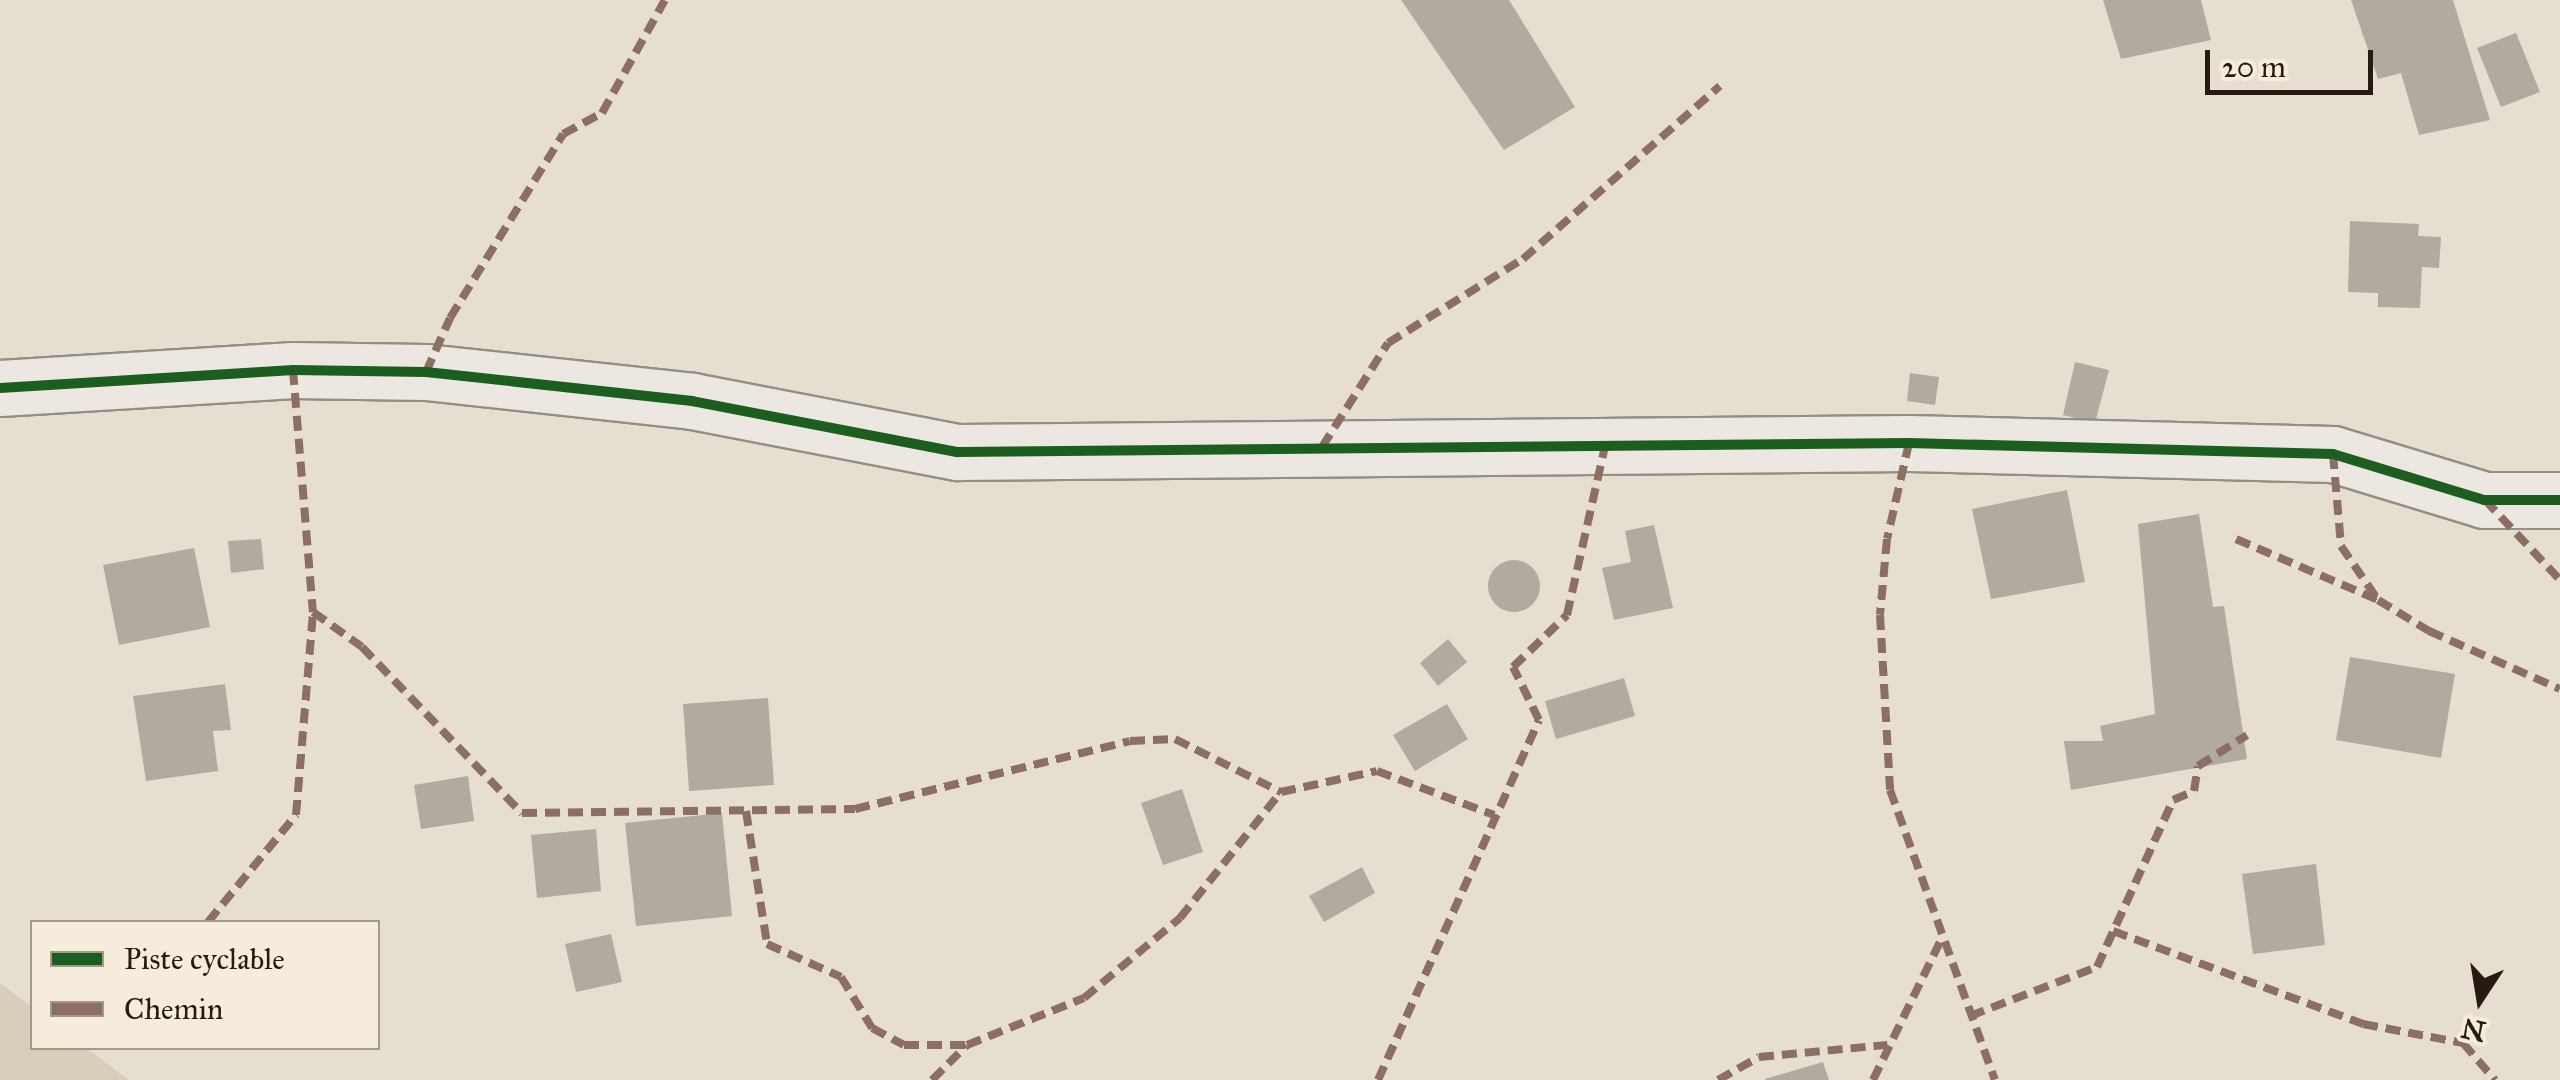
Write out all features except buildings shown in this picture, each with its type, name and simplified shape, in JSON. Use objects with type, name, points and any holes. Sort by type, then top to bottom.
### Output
[{"type":"street","points":[[0,388],[293,370],[426,372],[692,402],[957,452],[1909,443],[2333,454],[2484,500],[2560,500]]},
{"type":"shaded area","points":[[0,983],[30,1006],[30,1050],[89,1050],[129,1080],[0,1080]]},
{"type":"marked path","points":[[426,372],[450,318],[563,134],[602,113],[665,0]]},
{"type":"marked path","points":[[1322,447],[1388,343],[1523,259],[1720,86]]},
{"type":"marked path","points":[[293,370],[313,612],[362,647],[522,813],[855,809],[1130,741],[1175,739],[1281,792],[1377,771],[1494,815]]},
{"type":"marked path","points":[[1909,443],[1887,539],[1880,615],[1890,790],[1995,1080]]},
{"type":"marked path","points":[[1378,1080],[1539,720],[1513,667],[1567,615],[1605,446]]},
{"type":"marked path","points":[[2333,454],[2341,546],[2378,600],[2429,631],[2560,689]]},
{"type":"marked path","points":[[2485,500],[2560,580]]},
{"type":"marked path","points":[[2236,539],[2378,600]]},
{"type":"marked path","points":[[210,920],[296,815],[313,612]]},
{"type":"marked path","points":[[1970,1016],[2097,967],[2173,800],[2194,791],[2198,766],[2247,735]]},
{"type":"marked path","points":[[932,1080],[967,1045],[1084,998],[1180,918],[1281,792]]},
{"type":"marked path","points":[[746,811],[767,944],[841,977],[872,1028],[904,1045],[967,1045]]},
{"type":"marked path","points":[[2113,931],[2363,1024],[2463,1043],[2495,1080]]},
{"type":"marked path","points":[[1873,1080],[1942,938]]},
{"type":"marked path","points":[[1718,1080],[1759,1057],[1887,1045]]},
{"type":"cycle path","points":[[0,388],[293,370],[426,372],[692,401],[957,452],[1909,443],[2333,454],[2484,500],[2560,500]]}]
